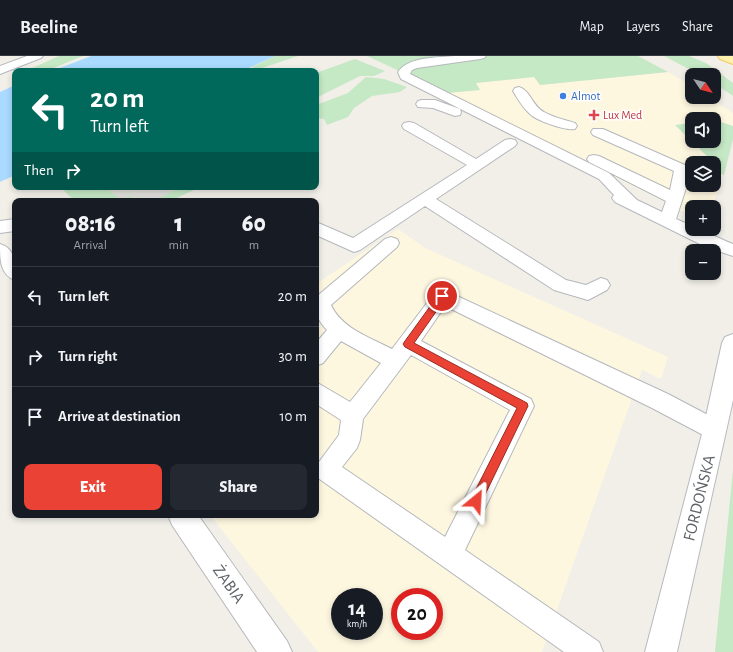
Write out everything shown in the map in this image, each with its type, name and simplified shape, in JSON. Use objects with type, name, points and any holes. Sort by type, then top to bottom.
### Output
[{"type":"main road","points":[[724,56],[733,60]]},
{"type":"main road","points":[[0,251],[12,269]]},
{"type":"main road","name":"FORDOŃSKA","points":[[661,652],[715,430],[733,343]]},
{"type":"main road","name":"ŻABIA","points":[[184,518],[276,652]]},
{"type":"lane","points":[[0,70],[38,56]]},
{"type":"lane","points":[[480,56],[414,65],[404,72],[405,76],[604,176],[632,204]]},
{"type":"lane","points":[[519,91],[534,111],[539,115],[570,126]]},
{"type":"lane","points":[[422,104],[435,104],[450,110],[510,143],[712,244],[733,250]]},
{"type":"lane","points":[[409,126],[477,165]]},
{"type":"lane","points":[[598,132],[682,169],[679,185],[667,221]]},
{"type":"lane","points":[[543,134],[674,199]]},
{"type":"lane","points":[[319,233],[354,246],[510,143]]},
{"type":"lane","points":[[425,199],[560,285],[588,293],[601,285]]},
{"type":"lane","points":[[0,227],[12,225]]},
{"type":"lane","points":[[391,243],[321,302],[327,318],[339,330],[401,352],[523,406],[449,556]]},
{"type":"lane","points":[[589,652],[326,470],[349,440],[353,415],[442,296],[660,401],[715,430]]},
{"type":"lane","points":[[319,353],[339,330]]},
{"type":"lane","points":[[319,394],[353,415]]},
{"type":"shaded area","points":[[668,72],[685,82],[685,104],[719,104],[733,113],[733,137],[721,179],[721,156],[685,156],[685,192],[717,192],[715,200],[685,200],[685,212],[447,93],[479,90],[475,83],[534,77],[540,85]]},
{"type":"shaded area","points":[[73,190],[194,190],[176,198],[74,198]]},
{"type":"shaded area","points":[[398,229],[425,248],[668,357],[661,379],[642,370],[542,652],[318,652],[212,518],[319,518],[319,282]]},
{"type":"green space","points":[[59,56],[83,56],[53,68],[32,68]]},
{"type":"green space","points":[[275,56],[298,56],[262,68],[252,67]]},
{"type":"green space","points":[[367,56],[638,56],[668,72],[540,85],[534,77],[476,83],[480,90],[447,93]]},
{"type":"green space","points":[[664,56],[689,56],[706,63],[713,68],[687,68]]},
{"type":"green space","points":[[355,59],[385,71],[374,76],[360,76],[319,96],[319,72]]},
{"type":"green space","points":[[721,74],[733,83],[733,96],[721,88]]},
{"type":"green space","points":[[366,77],[384,79],[407,87],[400,92],[372,96],[354,108],[348,117],[327,125],[324,119],[319,118],[319,104],[348,93]]},
{"type":"green space","points":[[721,122],[733,126],[733,139],[724,175],[721,174],[721,156],[707,156],[699,148],[721,148]]},
{"type":"green space","points":[[685,124],[685,135],[675,125]]},
{"type":"green space","points":[[109,190],[119,198],[72,198],[64,191]]},
{"type":"green space","points":[[175,190],[194,190],[176,198],[160,198]]},
{"type":"green space","points":[[733,470],[733,652],[715,652]]},
{"type":"water","points":[[91,56],[275,56],[249,68],[60,68]]},
{"type":"water","points":[[12,86],[12,176],[0,182],[0,92]]},
{"type":"place","name":"Almot","points":[[563,96]]},
{"type":"place","name":"Lux Med","points":[[594,115]]},
{"type":"route","points":[[442,296],[408,344],[523,406],[476,501]]}]
